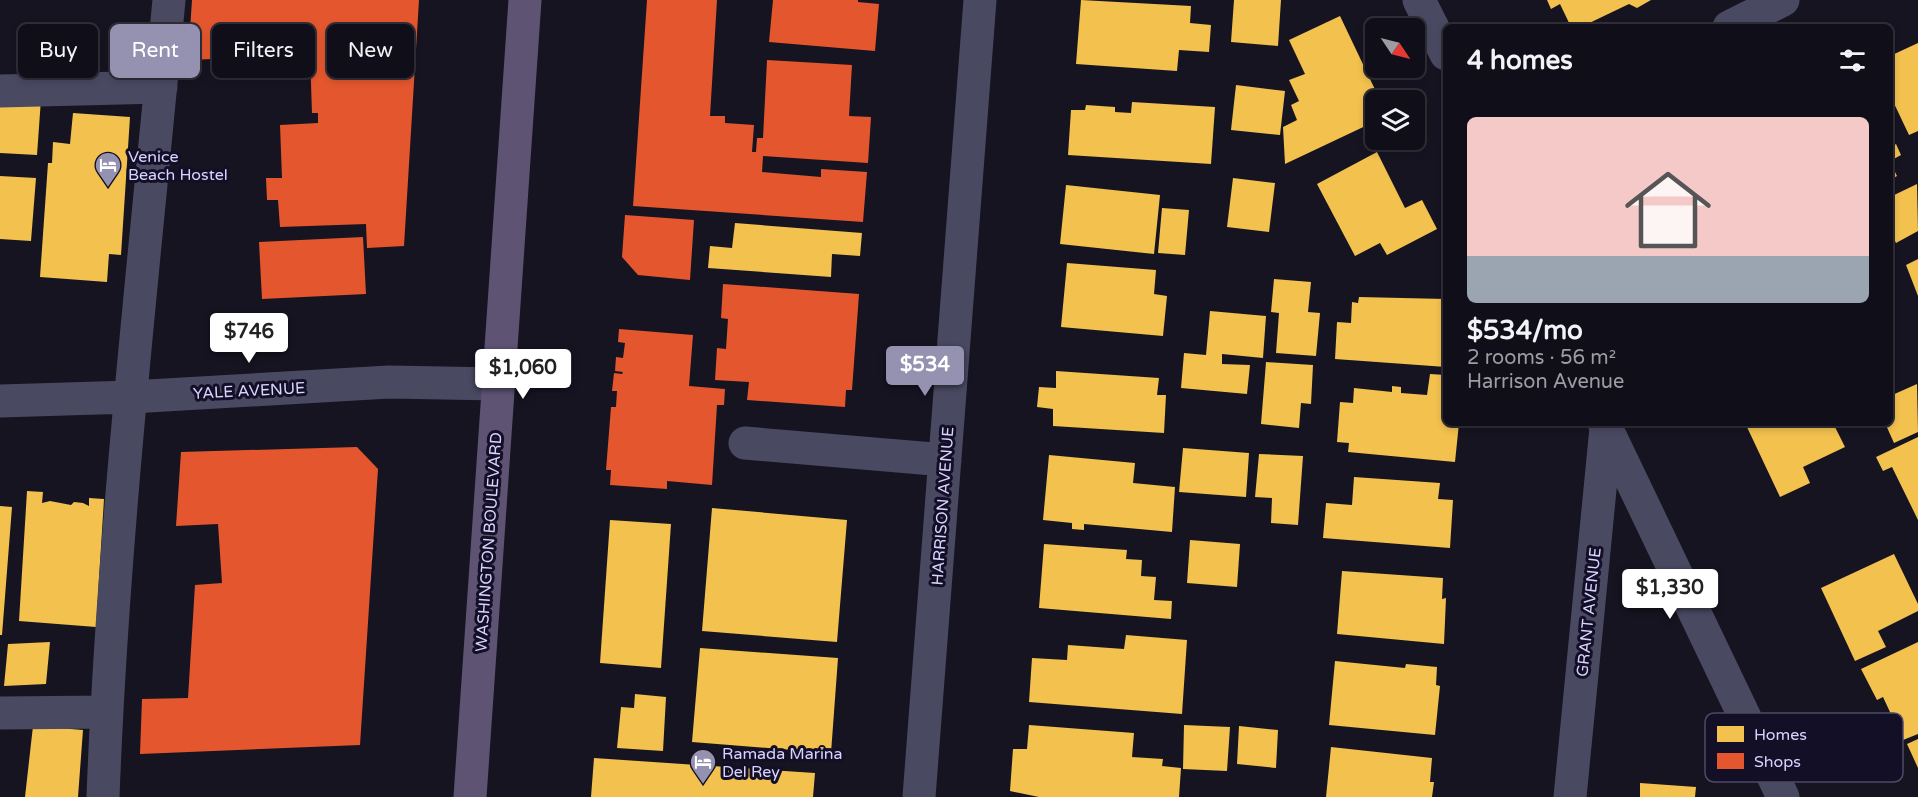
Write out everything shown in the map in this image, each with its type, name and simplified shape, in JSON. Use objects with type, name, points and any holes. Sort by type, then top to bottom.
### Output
[{"type":"main road","name":"WASHINGTON BOULEVARD","points":[[470,797],[525,0]]},
{"type":"street","points":[[103,797],[106,712],[131,397],[169,0]]},
{"type":"street","name":"HARRISON AVENUE","points":[[919,797],[980,0]]},
{"type":"street","points":[[1419,0],[1443,48]]},
{"type":"street","points":[[1735,24],[1783,0]]},
{"type":"street","points":[[0,91],[161,87]]},
{"type":"street","name":"YALE AVENUE","points":[[0,401],[131,397],[389,382],[498,384]]},
{"type":"street","points":[[1605,426],[1743,713]]},
{"type":"street","name":"GRANT AVENUE","points":[[1570,797],[1605,426]]},
{"type":"street","points":[[746,443],[945,460]]},
{"type":"street","points":[[0,713],[106,712]]},
{"type":"street","points":[[1776,782],[1783,797]]},
{"type":"building: Homes","points":[[1081,0],[1191,6],[1190,23],[1211,25],[1209,52],[1179,50],[1177,71],[1076,64]]},
{"type":"building: Homes","points":[[1234,0],[1281,0],[1278,46],[1231,42]]},
{"type":"building: Homes","points":[[1547,0],[1651,0],[1637,8],[1629,4],[1587,24],[1570,24],[1560,4],[1551,9]]},
{"type":"building: Homes","points":[[1340,16],[1365,68],[1365,78],[1370,78],[1375,90],[1365,90],[1365,126],[1285,164],[1283,127],[1297,120],[1291,105],[1299,101],[1289,80],[1305,74],[1289,40]]},
{"type":"building: Homes","points":[[1918,43],[1918,131],[1909,135],[1893,101],[1893,55]]},
{"type":"building: Homes","points":[[1236,85],[1285,91],[1280,135],[1231,130]]},
{"type":"building: Homes","points":[[0,96],[41,99],[37,155],[0,153]]},
{"type":"building: Homes","points":[[1132,102],[1215,107],[1211,164],[1068,155],[1071,110],[1085,110],[1086,105],[1115,107],[1115,112],[1131,113]]},
{"type":"building: Homes","points":[[73,113],[130,117],[121,255],[109,254],[107,282],[40,277],[48,163],[52,163],[53,142],[70,144]]},
{"type":"building: Homes","points":[[1896,144],[1901,155],[1893,159],[1893,146]]},
{"type":"building: Homes","points":[[1377,152],[1405,208],[1422,200],[1437,229],[1387,255],[1380,243],[1355,256],[1317,184]]},
{"type":"building: Homes","points":[[0,176],[36,178],[31,241],[0,239]]},
{"type":"building: Homes","points":[[1233,178],[1275,183],[1269,232],[1227,227]]},
{"type":"building: Homes","points":[[1917,184],[1918,231],[1896,243],[1893,237],[1893,196]]},
{"type":"building: Homes","points":[[1066,185],[1160,195],[1154,254],[1060,244]]},
{"type":"building: Homes","points":[[1162,208],[1189,210],[1185,255],[1158,253]]},
{"type":"building: Homes","points":[[735,223],[862,233],[860,256],[832,254],[831,277],[708,268],[710,246],[732,248]]},
{"type":"building: Homes","points":[[1918,259],[1918,296],[1906,265]]},
{"type":"building: Homes","points":[[1067,263],[1156,270],[1154,294],[1167,296],[1163,336],[1061,327]]},
{"type":"building: Homes","points":[[1274,279],[1311,282],[1308,312],[1320,313],[1316,356],[1276,353],[1279,313],[1271,312]]},
{"type":"building: Homes","points":[[1359,297],[1443,299],[1443,367],[1335,359],[1337,322],[1351,323],[1352,302],[1358,303]]},
{"type":"building: Homes","points":[[1210,311],[1266,316],[1263,358],[1222,354],[1222,364],[1250,365],[1247,394],[1181,388],[1184,353],[1206,355]]},
{"type":"building: Homes","points":[[1266,362],[1313,365],[1311,404],[1301,403],[1299,428],[1261,424]]},
{"type":"building: Homes","points":[[1056,371],[1159,378],[1157,395],[1166,395],[1164,433],[1053,426],[1053,409],[1037,407],[1039,387],[1056,388]]},
{"type":"building: Homes","points":[[1430,374],[1443,375],[1443,426],[1459,426],[1455,462],[1348,452],[1349,443],[1337,442],[1340,402],[1353,403],[1354,388],[1392,392],[1392,386],[1401,387],[1401,393],[1427,395]]},
{"type":"building: Homes","points":[[1917,384],[1918,432],[1894,443],[1886,426],[1893,426],[1893,395]]},
{"type":"building: Homes","points":[[1746,426],[1834,426],[1845,447],[1803,467],[1810,483],[1780,497]]},
{"type":"building: Homes","points":[[1918,437],[1918,520],[1892,467],[1883,471],[1876,457]]},
{"type":"building: Homes","points":[[1183,448],[1249,453],[1246,497],[1179,492]]},
{"type":"building: Homes","points":[[1259,454],[1303,456],[1298,525],[1271,523],[1272,498],[1255,497]]},
{"type":"building: Homes","points":[[1049,455],[1135,463],[1133,483],[1175,487],[1172,532],[1084,524],[1084,530],[1072,529],[1072,523],[1043,520]]},
{"type":"building: Homes","points":[[1354,477],[1440,483],[1438,499],[1453,500],[1450,548],[1323,538],[1326,503],[1352,505]]},
{"type":"building: Homes","points":[[27,491],[43,492],[42,503],[50,501],[71,505],[74,502],[89,506],[89,498],[104,499],[96,627],[19,621]]},
{"type":"building: Homes","points":[[0,506],[12,507],[2,635],[0,635]]},
{"type":"building: Homes","points":[[712,508],[847,520],[837,642],[702,631]]},
{"type":"building: Homes","points":[[610,520],[671,524],[661,668],[600,663]]},
{"type":"building: Homes","points":[[1190,540],[1240,544],[1237,587],[1187,583]]},
{"type":"building: Homes","points":[[1044,544],[1127,550],[1126,559],[1142,560],[1141,576],[1156,577],[1154,600],[1172,601],[1171,619],[1039,608]]},
{"type":"building: Homes","points":[[1894,554],[1918,604],[1918,611],[1878,631],[1886,647],[1855,661],[1821,588]]},
{"type":"building: Homes","points":[[1342,571],[1443,578],[1442,599],[1446,598],[1444,644],[1337,634]]},
{"type":"building: Homes","points":[[1126,635],[1187,640],[1182,714],[1029,702],[1032,658],[1067,660],[1068,645],[1124,649]]},
{"type":"building: Homes","points":[[50,642],[46,684],[4,686],[8,644]]},
{"type":"building: Homes","points":[[1918,642],[1918,734],[1903,740],[1903,713],[1890,713],[1883,697],[1877,700],[1861,669]]},
{"type":"building: Homes","points":[[700,648],[838,658],[831,753],[692,742]]},
{"type":"building: Homes","points":[[1335,661],[1405,668],[1406,664],[1437,667],[1436,685],[1440,686],[1435,735],[1329,725]]},
{"type":"building: Homes","points":[[635,694],[666,697],[663,751],[617,748],[621,707],[634,708]]},
{"type":"building: Homes","points":[[1029,725],[1134,733],[1132,757],[1163,759],[1162,766],[1181,768],[1179,797],[1039,797],[1010,791],[1013,749],[1027,749]]},
{"type":"building: Homes","points":[[1184,725],[1230,727],[1227,771],[1183,769]]},
{"type":"building: Homes","points":[[33,726],[83,730],[78,797],[25,797]]},
{"type":"building: Homes","points":[[1239,726],[1278,730],[1276,768],[1237,764]]},
{"type":"building: Homes","points":[[1918,739],[1918,768],[1907,744]]},
{"type":"building: Homes","points":[[1331,747],[1432,758],[1430,782],[1434,782],[1432,797],[1326,797]]},
{"type":"building: Homes","name":"Ramada Marina Del Rey","points":[[594,758],[815,773],[813,797],[591,797]]},
{"type":"building: Homes","points":[[1640,783],[1696,787],[1695,797],[1640,797]]},
{"type":"building: Shops","points":[[192,0],[419,0],[404,246],[367,248],[366,224],[280,227],[278,200],[267,200],[266,178],[282,178],[280,125],[318,123],[318,113],[312,113],[311,78],[315,78],[315,24],[212,24],[212,59],[200,60],[200,24],[190,24]]},
{"type":"building: Shops","points":[[647,0],[717,0],[710,116],[725,116],[725,123],[754,125],[752,152],[756,152],[757,138],[763,138],[767,60],[852,65],[849,116],[871,117],[868,163],[763,156],[762,172],[821,177],[821,169],[867,172],[863,222],[633,206]]},
{"type":"building: Shops","points":[[773,0],[858,0],[858,2],[879,4],[875,51],[769,42]]},
{"type":"building: Shops","points":[[625,215],[694,220],[690,280],[638,275],[622,257]]},
{"type":"building: Shops","points":[[363,237],[366,294],[262,299],[259,242]]},
{"type":"building: Shops","points":[[723,284],[859,294],[852,390],[846,390],[845,407],[747,400],[749,382],[715,380],[717,348],[726,349],[728,319],[721,318]]},
{"type":"building: Shops","points":[[619,329],[693,335],[689,386],[725,389],[724,405],[717,405],[712,485],[667,481],[667,489],[610,485],[611,470],[606,470],[611,407],[616,407],[617,391],[612,391],[614,373],[622,374],[623,372],[615,371],[616,357],[623,358],[625,343],[618,342]]},
{"type":"building: Shops","points":[[357,447],[378,469],[360,745],[140,754],[142,699],[188,698],[195,585],[222,583],[218,524],[176,526],[181,452]]},
{"type":"place","name":"Venice Beach Hostel","points":[[108,188]]},
{"type":"place","name":"Ramada Marina Del Rey","points":[[703,785]]}]
